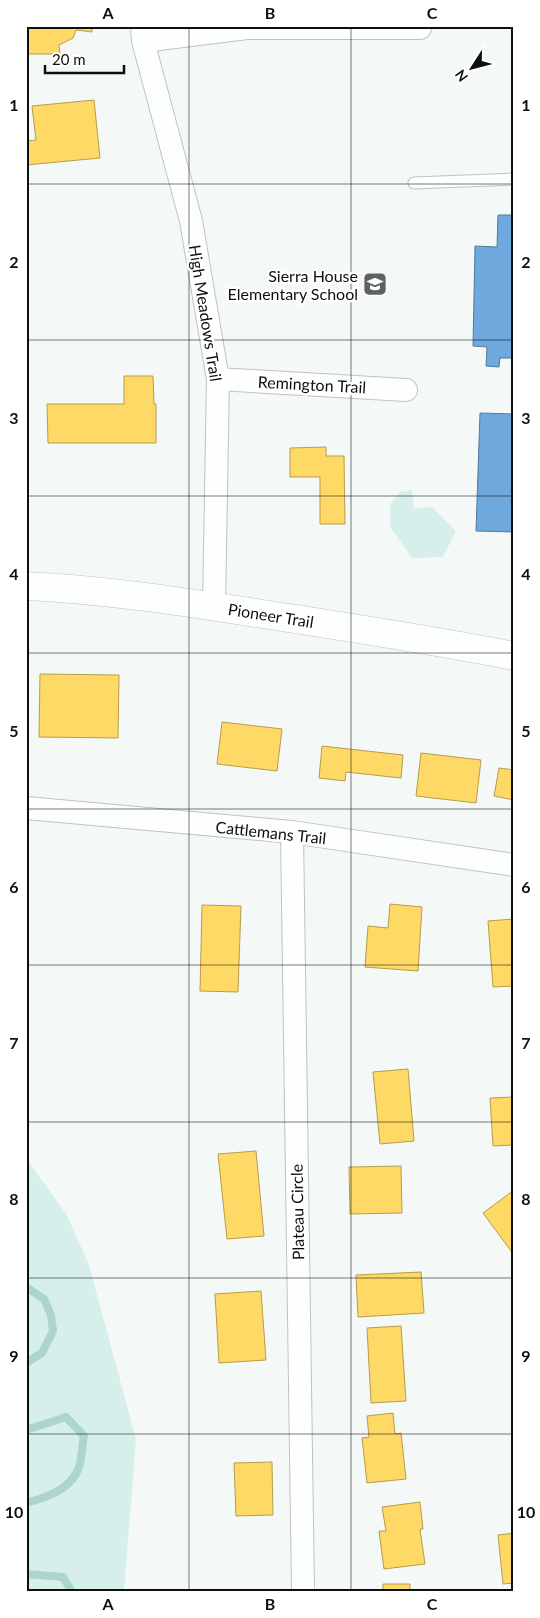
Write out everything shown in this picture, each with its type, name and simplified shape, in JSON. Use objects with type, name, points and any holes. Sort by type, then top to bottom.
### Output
[{"type":"main road","name":"Pioneer Trail","points":[[26,586],[76,588],[214,606],[514,656]]},
{"type":"street","points":[[143,34],[247,28],[420,28]]},
{"type":"street","name":"High Meadows Trail","points":[[143,34],[191,221],[218,379],[214,606]]},
{"type":"street","name":"Remington Trail","points":[[218,379],[406,390]]},
{"type":"street","name":"Cattlemans Trail","points":[[26,808],[292,832],[514,865]]},
{"type":"street","name":"Plateau Circle","points":[[292,832],[303,1592]]},
{"type":"lane","points":[[414,183],[514,178]]},
{"type":"shaded area","points":[[412,490],[414,509],[432,507],[456,531],[443,557],[412,558],[390,527],[390,504],[400,492]]},
{"type":"shaded area","points":[[26,1158],[67,1215],[89,1265],[136,1439],[124,1592],[26,1592]]},
{"type":"building: Homes","points":[[26,26],[92,26],[92,32],[76,30],[73,38],[59,45],[60,54],[26,54]]},
{"type":"building: Homes","points":[[94,100],[100,158],[26,165],[26,141],[36,140],[32,106]]},
{"type":"building: Homes","points":[[124,376],[153,376],[154,404],[156,404],[156,443],[48,443],[47,404],[124,404]]},
{"type":"building: Homes","points":[[326,447],[326,456],[344,456],[345,524],[320,524],[320,477],[290,477],[290,448]]},
{"type":"building: Homes","points":[[40,674],[119,675],[118,738],[39,737]]},
{"type":"building: Homes","points":[[222,722],[282,729],[277,771],[217,764]]},
{"type":"building: Homes","points":[[322,746],[403,755],[401,778],[346,772],[345,781],[319,778]]},
{"type":"building: Homes","points":[[421,753],[481,760],[476,803],[416,796]]},
{"type":"building: Homes","points":[[499,768],[514,770],[514,800],[494,796]]},
{"type":"building: Homes","points":[[390,904],[422,907],[418,971],[365,967],[368,926],[388,928]]},
{"type":"building: Homes","points":[[202,905],[241,906],[238,992],[200,991]]},
{"type":"building: Homes","points":[[514,919],[514,986],[493,987],[488,921]]},
{"type":"building: Homes","points":[[408,1069],[414,1141],[380,1144],[373,1072]]},
{"type":"building: Homes","points":[[514,1097],[514,1145],[493,1146],[490,1098]]},
{"type":"building: Homes","points":[[256,1151],[264,1236],[227,1239],[218,1154]]},
{"type":"building: Homes","points":[[401,1166],[402,1213],[350,1214],[349,1167]]},
{"type":"building: Homes","points":[[514,1190],[514,1255],[483,1213]]},
{"type":"building: Homes","points":[[421,1272],[424,1313],[358,1317],[356,1275]]},
{"type":"building: Homes","points":[[261,1291],[266,1360],[219,1363],[215,1294]]},
{"type":"building: Homes","points":[[401,1326],[406,1401],[371,1403],[367,1328]]},
{"type":"building: Homes","points":[[393,1413],[395,1434],[401,1433],[406,1479],[367,1483],[362,1438],[369,1437],[367,1416]]},
{"type":"building: Homes","points":[[272,1462],[273,1515],[236,1516],[234,1463]]},
{"type":"building: Homes","points":[[420,1502],[423,1529],[420,1529],[425,1564],[384,1569],[379,1531],[386,1531],[382,1507]]},
{"type":"building: Homes","points":[[514,1533],[514,1583],[503,1584],[498,1535]]},
{"type":"building: Homes","points":[[383,1584],[410,1584],[410,1592],[383,1592]]},
{"type":"building: Schools","points":[[498,215],[514,215],[514,358],[500,358],[499,367],[486,366],[487,347],[473,346],[475,246],[497,247]]},
{"type":"building: Schools","points":[[480,413],[514,414],[514,532],[476,531]]},
{"type":"waterway","points":[[26,1287],[44,1299],[51,1315],[53,1331],[42,1353],[26,1363]]},
{"type":"waterway","points":[[26,1430],[66,1417],[84,1436],[79,1467],[71,1481],[50,1495],[26,1503]]},
{"type":"waterway","points":[[26,1574],[63,1577],[72,1592]]},
{"type":"place","name":"Sierra House Elementary School","points":[[375,284]]}]
